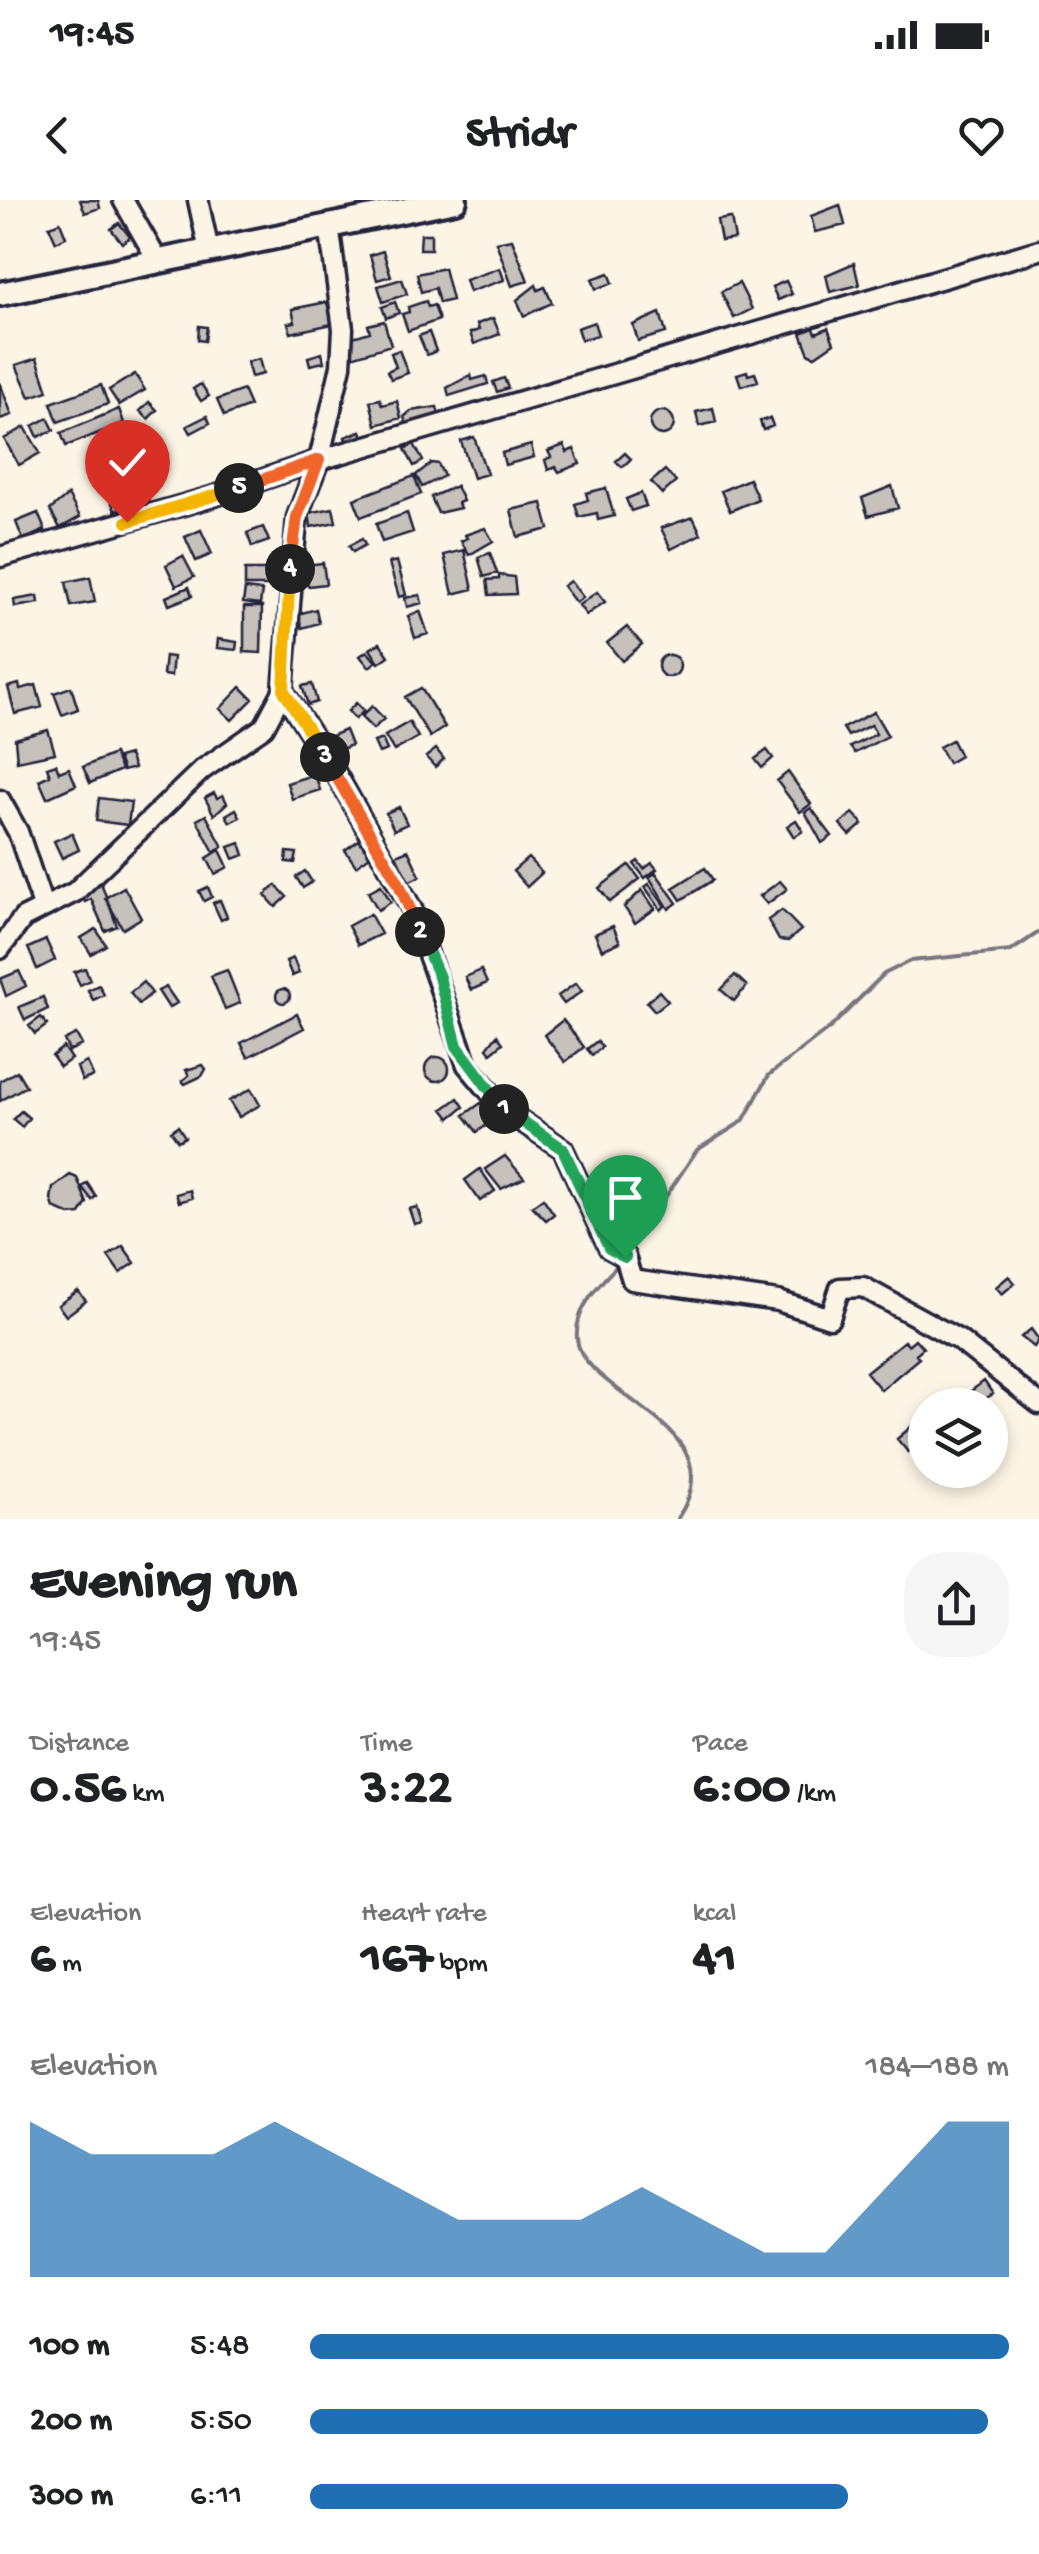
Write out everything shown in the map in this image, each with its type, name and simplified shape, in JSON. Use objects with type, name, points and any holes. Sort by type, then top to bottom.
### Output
[{"type":"main road","points":[[0,294],[455,200]]},
{"type":"street","points":[[123,200],[158,261]]},
{"type":"street","points":[[198,200],[209,251]]},
{"type":"street","points":[[0,950],[23,918],[75,892],[202,770],[264,726],[284,691],[297,517],[319,460],[341,366],[342,329],[330,225]]},
{"type":"street","points":[[3,553],[215,496],[319,460],[1039,250]]},
{"type":"street","points":[[284,691],[412,909],[467,1066],[506,1111],[563,1149],[609,1248],[625,1257],[632,1280],[778,1300],[830,1318],[840,1288],[864,1287],[960,1340],[1039,1404]]},
{"type":"street","points":[[0,800],[18,832],[43,906]]},
{"type":"building","points":[[80,200],[98,200],[100,208],[85,213]]},
{"type":"building","points":[[840,205],[845,225],[815,232],[811,216]]},
{"type":"building","points":[[731,218],[735,239],[721,241],[717,220]]},
{"type":"building","points":[[60,222],[66,237],[56,242],[49,226]]},
{"type":"building","points":[[119,223],[130,237],[122,243],[111,229]]},
{"type":"building","points":[[421,234],[431,234],[431,249],[420,249]]},
{"type":"building","points":[[512,239],[528,281],[512,286],[496,242]]},
{"type":"building","points":[[383,251],[391,276],[377,280],[370,255]]},
{"type":"building","points":[[854,263],[859,285],[830,292],[826,275]]},
{"type":"building","points":[[444,268],[452,300],[439,303],[435,288],[421,292],[417,274]]},
{"type":"building","points":[[500,268],[504,280],[469,292],[465,280]]},
{"type":"building","points":[[609,273],[613,283],[596,289],[592,279]]},
{"type":"building","points":[[402,279],[407,294],[383,302],[378,286]]},
{"type":"building","points":[[786,281],[792,294],[778,300],[772,287]]},
{"type":"building","points":[[739,283],[752,309],[734,318],[721,292]]},
{"type":"building","points":[[536,285],[538,290],[545,287],[552,303],[524,316],[517,300]]},
{"type":"building","points":[[426,301],[428,307],[434,305],[439,320],[408,331],[402,314],[409,312],[408,307]]},
{"type":"building","points":[[327,302],[332,324],[291,333],[288,323],[295,322],[292,309]]},
{"type":"building","points":[[395,302],[399,313],[386,318],[382,307]]},
{"type":"building","points":[[660,313],[666,333],[638,341],[633,325]]},
{"type":"building","points":[[493,318],[500,334],[474,344],[470,333],[479,330],[477,324]]},
{"type":"building","points":[[384,321],[391,345],[352,357],[346,339],[370,332],[368,325]]},
{"type":"building","points":[[594,322],[598,335],[581,340],[577,328]]},
{"type":"building","points":[[199,326],[207,327],[205,341],[198,340]]},
{"type":"building","points":[[814,328],[816,333],[828,328],[834,343],[815,356],[809,354],[801,333]]},
{"type":"building","points":[[429,332],[436,351],[427,355],[419,336]]},
{"type":"building","points":[[399,350],[408,373],[391,379],[387,371],[396,367],[391,353]]},
{"type":"building","points":[[322,353],[324,362],[310,365],[308,357]]},
{"type":"building","points":[[37,358],[48,391],[30,397],[16,365]]},
{"type":"building","points":[[259,359],[263,374],[251,377],[247,362]]},
{"type":"building","points":[[747,371],[748,375],[755,373],[758,381],[741,386],[737,374]]},
{"type":"building","points":[[135,374],[145,390],[119,405],[109,390]]},
{"type":"building","points":[[471,375],[472,380],[486,376],[488,384],[449,396],[447,388]]},
{"type":"building","points":[[504,378],[508,388],[497,392],[493,382]]},
{"type":"building","points":[[0,383],[12,415],[0,419]]},
{"type":"building","points":[[201,384],[209,396],[201,401],[193,389]]},
{"type":"building","points":[[101,385],[108,404],[58,422],[51,403]]},
{"type":"building","points":[[243,390],[250,406],[224,416],[217,400]]},
{"type":"building","points":[[380,399],[382,405],[397,401],[401,418],[376,425],[370,401]]},
{"type":"building","points":[[149,402],[157,410],[148,419],[140,411]]},
{"type":"building","points":[[437,407],[440,418],[408,429],[404,417],[411,411]]},
{"type":"building","points":[[713,408],[716,422],[699,426],[696,412]]},
{"type":"building","points":[[119,409],[124,423],[66,446],[61,433]]},
{"type":"building","points":[[662,411],[674,423],[662,435],[650,423]]},
{"type":"building","points":[[207,416],[210,423],[191,433],[187,426]]},
{"type":"building","points":[[48,418],[54,430],[38,437],[33,426]]},
{"type":"building","points":[[770,418],[773,426],[763,430],[760,421]]},
{"type":"building","points":[[25,427],[40,453],[19,465],[4,439]]},
{"type":"building","points":[[361,431],[364,440],[348,446],[345,437]]},
{"type":"building","points":[[474,437],[487,474],[473,478],[461,441]]},
{"type":"building","points":[[414,444],[423,461],[414,466],[405,449]]},
{"type":"building","points":[[531,445],[534,457],[505,465],[502,453]]},
{"type":"building","points":[[564,445],[567,452],[574,449],[580,464],[559,472],[556,467],[548,470],[548,451]]},
{"type":"building","points":[[625,453],[631,459],[622,467],[616,461]]},
{"type":"building","points":[[431,463],[438,464],[444,476],[422,487],[416,475]]},
{"type":"building","points":[[665,470],[676,482],[662,494],[651,482]]},
{"type":"building","points":[[118,473],[130,505],[115,511],[103,479]]},
{"type":"building","points":[[414,476],[421,494],[361,517],[354,499]]},
{"type":"building","points":[[749,479],[758,499],[730,511],[721,491]]},
{"type":"building","points":[[456,486],[463,501],[458,503],[460,508],[438,513],[431,497]]},
{"type":"building","points":[[892,486],[898,508],[868,516],[862,498]]},
{"type":"building","points":[[606,488],[614,516],[598,520],[597,513],[579,517],[575,504],[588,500],[586,493]]},
{"type":"building","points":[[641,493],[646,506],[631,511],[626,499]]},
{"type":"building","points":[[146,494],[149,503],[134,508],[131,499]]},
{"type":"building","points":[[68,495],[80,517],[60,528],[50,510]]},
{"type":"building","points":[[542,503],[549,529],[518,537],[511,510]]},
{"type":"building","points":[[333,508],[336,522],[311,527],[309,513]]},
{"type":"building","points":[[38,513],[45,530],[23,540],[16,522]]},
{"type":"building","points":[[407,513],[413,532],[382,542],[376,524]]},
{"type":"building","points":[[693,517],[701,534],[671,549],[661,528]]},
{"type":"building","points":[[263,527],[269,541],[252,547],[247,533]]},
{"type":"building","points":[[485,528],[493,541],[469,555],[461,541],[467,538],[465,535]]},
{"type":"building","points":[[201,530],[212,554],[196,561],[185,537]]},
{"type":"building","points":[[362,539],[365,545],[353,552],[349,546]]},
{"type":"building","points":[[464,550],[473,589],[453,594],[444,555]]},
{"type":"building","points":[[490,553],[497,573],[484,577],[478,557]]},
{"type":"building","points":[[183,556],[194,577],[176,586],[166,565]]},
{"type":"building","points":[[397,561],[406,595],[399,597],[389,563]]},
{"type":"building","points":[[323,563],[326,584],[308,586],[305,565]]},
{"type":"building","points":[[245,570],[271,570],[271,586],[245,586]]},
{"type":"building","points":[[499,575],[514,577],[516,594],[489,595],[487,580],[499,579]]},
{"type":"building","points":[[90,577],[95,602],[71,606],[66,582]]},
{"type":"building","points":[[570,581],[583,597],[576,603],[563,586]]},
{"type":"building","points":[[189,587],[192,596],[169,605],[166,597]]},
{"type":"building","points":[[245,589],[262,591],[260,605],[243,603]]},
{"type":"building","points":[[597,592],[605,602],[586,615],[579,605]]},
{"type":"building","points":[[420,595],[422,603],[407,607],[405,598]]},
{"type":"building","points":[[38,596],[39,603],[15,607],[14,600]]},
{"type":"building","points":[[244,607],[262,607],[261,653],[244,652]]},
{"type":"building","points":[[316,609],[319,623],[302,628],[298,614]]},
{"type":"building","points":[[420,611],[428,634],[415,638],[408,616]]},
{"type":"building","points":[[627,627],[642,644],[622,661],[607,643]]},
{"type":"building","points":[[218,639],[237,642],[236,650],[217,648]]},
{"type":"building","points":[[380,643],[389,656],[379,663],[370,649]]},
{"type":"building","points":[[367,651],[376,662],[369,667],[360,656]]},
{"type":"building","points":[[669,655],[677,658],[677,674],[669,677],[661,674],[658,666],[661,658]]},
{"type":"building","points":[[165,656],[173,657],[171,676],[163,675]]},
{"type":"building","points":[[19,684],[20,689],[36,685],[42,707],[15,714],[8,687]]},
{"type":"building","points":[[312,684],[317,702],[308,705],[302,686]]},
{"type":"building","points":[[71,687],[78,709],[62,715],[54,693]]},
{"type":"building","points":[[241,687],[253,699],[232,720],[220,709]]},
{"type":"building","points":[[421,688],[445,727],[430,737],[405,697]]},
{"type":"building","points":[[356,703],[364,711],[355,719],[348,711]]},
{"type":"building","points":[[372,706],[384,719],[373,729],[361,717]]},
{"type":"building","points":[[874,712],[888,736],[855,753],[850,747],[876,734],[871,725],[848,736],[843,728]]},
{"type":"building","points":[[409,722],[418,737],[394,751],[385,736]]},
{"type":"building","points":[[48,730],[55,753],[17,761],[15,739]]},
{"type":"building","points":[[345,730],[351,745],[338,751],[331,736]]},
{"type":"building","points":[[382,739],[387,750],[379,753],[374,742]]},
{"type":"building","points":[[952,740],[960,756],[948,763],[939,747]]},
{"type":"building","points":[[436,749],[444,759],[435,767],[426,757]]},
{"type":"building","points":[[767,750],[773,758],[762,768],[755,759]]},
{"type":"building","points":[[114,754],[121,770],[90,783],[83,767]]},
{"type":"building","points":[[129,755],[134,768],[123,771],[118,758]]},
{"type":"building","points":[[56,764],[59,772],[69,768],[76,785],[47,798],[39,780],[50,775],[47,767]]},
{"type":"building","points":[[788,772],[811,804],[800,812],[777,781]]},
{"type":"building","points":[[315,774],[320,790],[292,799],[287,783]]},
{"type":"building","points":[[214,793],[217,798],[223,795],[227,803],[214,815],[205,798]]},
{"type":"building","points":[[99,798],[131,802],[128,825],[96,821]]},
{"type":"building","points":[[399,807],[407,824],[394,830],[386,813]]},
{"type":"building","points":[[811,808],[832,836],[822,843],[805,812]]},
{"type":"building","points":[[236,809],[240,817],[230,822],[226,815]]},
{"type":"building","points":[[853,813],[863,824],[850,835],[840,824]]},
{"type":"building","points":[[206,815],[223,847],[214,852],[197,820]]},
{"type":"building","points":[[796,820],[803,831],[794,837],[787,826]]},
{"type":"building","points":[[72,833],[79,850],[62,858],[54,841]]},
{"type":"building","points":[[359,840],[370,856],[356,866],[345,850]]},
{"type":"building","points":[[240,843],[244,855],[234,859],[229,847]]},
{"type":"building","points":[[220,850],[228,867],[215,874],[207,858]]},
{"type":"building","points":[[408,850],[420,876],[408,882],[396,855]]},
{"type":"building","points":[[287,852],[297,853],[295,863],[286,862]]},
{"type":"building","points":[[528,858],[542,873],[527,887],[513,871]]},
{"type":"building","points":[[638,861],[644,869],[652,863],[657,869],[645,878],[634,864]]},
{"type":"building","points":[[629,865],[640,879],[610,902],[599,888]]},
{"type":"building","points":[[705,868],[713,880],[681,900],[673,888]]},
{"type":"building","points":[[305,871],[312,882],[303,888],[296,877]]},
{"type":"building","points":[[656,873],[677,903],[669,909],[649,877]]},
{"type":"building","points":[[100,880],[117,926],[105,931],[91,899],[85,902],[80,890]]},
{"type":"building","points":[[780,881],[787,889],[767,904],[760,896]]},
{"type":"building","points":[[649,884],[665,906],[661,910],[645,887]]},
{"type":"building","points":[[276,885],[287,897],[276,907],[265,895]]},
{"type":"building","points":[[381,885],[391,902],[378,910],[368,892]]},
{"type":"building","points":[[124,887],[141,918],[123,929],[105,898]]},
{"type":"building","points":[[208,887],[212,897],[204,901],[199,891]]},
{"type":"building","points":[[642,890],[655,909],[635,923],[624,907]]},
{"type":"building","points":[[220,900],[227,917],[221,920],[213,903]]},
{"type":"building","points":[[782,910],[801,930],[788,941],[779,940],[768,920]]},
{"type":"building","points":[[370,914],[381,934],[358,945],[348,926]]},
{"type":"building","points":[[613,926],[620,942],[602,950],[595,934]]},
{"type":"building","points":[[96,929],[106,945],[91,954],[81,938]]},
{"type":"building","points":[[46,940],[55,960],[37,969],[28,948]]},
{"type":"building","points":[[293,958],[299,973],[292,976],[286,961]]},
{"type":"building","points":[[85,968],[90,980],[80,985],[74,972]]},
{"type":"building","points":[[227,970],[240,1003],[225,1009],[211,976]]},
{"type":"building","points":[[481,970],[487,983],[471,990],[465,977]]},
{"type":"building","points":[[19,971],[26,986],[6,996],[0,979]]},
{"type":"building","points":[[735,975],[747,986],[734,1001],[721,990]]},
{"type":"building","points":[[143,982],[152,993],[139,1004],[130,993]]},
{"type":"building","points":[[576,983],[582,991],[564,1004],[558,996]]},
{"type":"building","points":[[99,985],[104,995],[93,1000],[88,990]]},
{"type":"building","points":[[166,987],[177,1003],[169,1008],[158,991]]},
{"type":"building","points":[[283,989],[290,996],[283,1003],[276,996]]},
{"type":"building","points":[[659,991],[668,1001],[655,1011],[647,1002]]},
{"type":"building","points":[[43,997],[48,1009],[25,1020],[19,1007]]},
{"type":"building","points":[[297,1014],[304,1028],[248,1057],[241,1043]]},
{"type":"building","points":[[41,1017],[47,1025],[35,1034],[29,1026]]},
{"type":"building","points":[[563,1020],[584,1047],[565,1062],[544,1035]]},
{"type":"building","points":[[76,1034],[82,1045],[69,1051],[64,1040]]},
{"type":"building","points":[[497,1035],[503,1043],[491,1053],[487,1048]]},
{"type":"building","points":[[597,1041],[602,1047],[592,1055],[587,1049]]},
{"type":"building","points":[[63,1047],[71,1059],[60,1067],[52,1056]]},
{"type":"building","points":[[437,1057],[446,1060],[446,1078],[437,1081],[428,1078],[425,1069],[428,1060]]},
{"type":"building","points":[[87,1062],[93,1076],[82,1081],[77,1067]]},
{"type":"building","points":[[203,1065],[206,1069],[202,1076],[185,1084],[182,1081],[189,1075],[186,1070]]},
{"type":"building","points":[[17,1071],[26,1086],[0,1101],[0,1081]]},
{"type":"building","points":[[251,1089],[260,1105],[239,1117],[229,1101]]},
{"type":"building","points":[[458,1098],[464,1107],[450,1118],[443,1109]]},
{"type":"building","points":[[481,1103],[494,1120],[477,1132],[464,1115]]},
{"type":"building","points":[[21,1111],[29,1118],[22,1127],[13,1119]]},
{"type":"building","points":[[178,1126],[185,1137],[178,1141],[171,1131]]},
{"type":"building","points":[[505,1156],[524,1178],[501,1189],[485,1169]]},
{"type":"building","points":[[480,1169],[495,1191],[480,1201],[465,1180]]},
{"type":"building","points":[[70,1175],[77,1178],[87,1203],[80,1214],[70,1215],[54,1208],[51,1199],[53,1188]]},
{"type":"building","points":[[87,1183],[96,1196],[92,1200],[82,1187]]},
{"type":"building","points":[[190,1190],[192,1198],[179,1202],[176,1194]]},
{"type":"building","points":[[543,1198],[554,1214],[546,1220],[532,1206]]},
{"type":"building","points":[[417,1207],[422,1222],[414,1224],[409,1209]]},
{"type":"building","points":[[123,1246],[135,1263],[120,1273],[108,1256]]},
{"type":"building","points":[[1009,1276],[1015,1283],[1002,1294],[996,1287]]},
{"type":"building","points":[[78,1291],[86,1301],[66,1316],[58,1305]]},
{"type":"building","points":[[1031,1329],[1039,1340],[1034,1347],[1021,1337]]},
{"type":"building","points":[[915,1339],[923,1348],[916,1354],[919,1358],[881,1390],[866,1372],[904,1341],[908,1345]]},
{"type":"building","points":[[908,1430],[908,1452],[897,1439]]},
{"type":"waterway","points":[[628,1253],[697,1150],[743,1121],[769,1075],[831,1027],[884,974],[910,961],[1011,951],[1039,932]]},
{"type":"waterway","points":[[622,1261],[585,1306],[577,1339],[585,1359],[675,1437],[689,1460],[691,1487],[677,1519]]},
{"type":"route","points":[[127,522],[319,460],[302,498],[290,561],[284,691],[334,770],[412,909],[439,977],[450,1029],[467,1066],[506,1111],[563,1149],[609,1248],[625,1257]]}]
